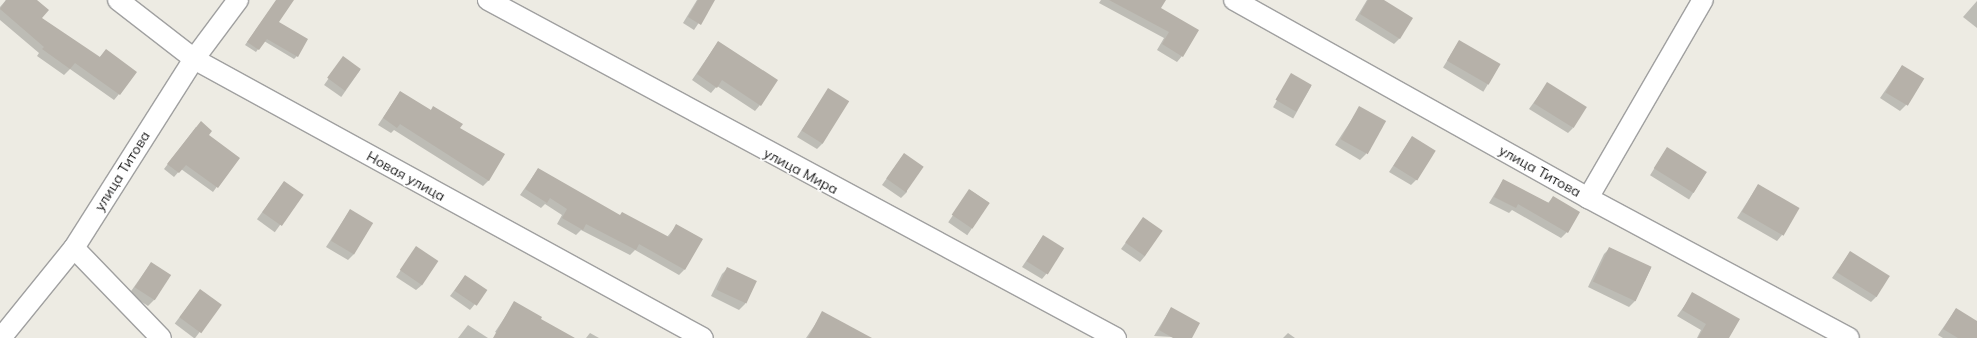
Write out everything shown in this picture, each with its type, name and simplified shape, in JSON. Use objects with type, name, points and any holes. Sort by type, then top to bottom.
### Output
[{"type":"street","name":"Новая улица","points":[[118,0],[194,59],[703,338]]},
{"type":"street","name":"улица Титова","points":[[1,335],[74,248],[194,59],[238,0]]},
{"type":"street","name":"улица Мира","points":[[488,0],[816,179],[1116,338]]},
{"type":"street","name":"улица Титова","points":[[1234,0],[1588,198],[1849,338]]},
{"type":"street","points":[[1588,198],[1703,0]]},
{"type":"street","points":[[74,248],[161,338]]},
{"type":"building","points":[[6,0],[37,0],[49,10],[42,18],[100,57],[106,49],[137,72],[120,95],[75,63],[70,69],[42,49],[44,47],[0,9]]},
{"type":"building","points":[[276,0],[294,0],[279,22],[308,39],[298,57],[267,39],[259,50],[247,42]]},
{"type":"building","points":[[698,0],[715,0],[701,25],[688,17]]},
{"type":"building","points":[[1109,0],[1166,0],[1161,8],[1199,30],[1183,57],[1162,44],[1169,32]]},
{"type":"building","points":[[1368,0],[1384,0],[1413,18],[1400,39],[1360,14]]},
{"type":"building","points":[[1459,40],[1501,64],[1489,85],[1447,61]]},
{"type":"building","points":[[718,41],[778,80],[761,106],[722,80],[717,88],[697,74]]},
{"type":"building","points":[[343,56],[361,69],[345,91],[327,78]]},
{"type":"building","points":[[1902,65],[1924,78],[1908,106],[1886,92]]},
{"type":"building","points":[[1291,73],[1312,85],[1296,112],[1276,100]]},
{"type":"building","points":[[1547,82],[1587,107],[1574,128],[1534,103]]},
{"type":"building","points":[[828,88],[849,101],[823,144],[802,130]]},
{"type":"building","points":[[400,91],[431,110],[433,106],[463,124],[460,128],[505,154],[489,181],[400,124],[397,128],[383,118]]},
{"type":"building","points":[[1359,106],[1386,121],[1368,154],[1341,139]]},
{"type":"building","points":[[201,121],[212,131],[209,135],[240,158],[218,188],[186,165],[179,173],[167,164]]},
{"type":"building","points":[[1412,136],[1436,151],[1417,181],[1393,166]]},
{"type":"building","points":[[1667,147],[1707,172],[1694,193],[1654,168]]},
{"type":"building","points":[[904,153],[924,167],[906,192],[886,178]]},
{"type":"building","points":[[538,168],[620,215],[622,212],[669,237],[676,224],[703,239],[685,270],[639,244],[636,250],[586,224],[583,230],[562,218],[567,209],[550,198],[547,203],[525,189]]},
{"type":"building","points":[[1503,179],[1549,203],[1553,196],[1580,212],[1568,233],[1518,204],[1516,208],[1494,197]]},
{"type":"building","points":[[284,181],[304,195],[282,226],[262,212]]},
{"type":"building","points":[[1758,184],[1800,208],[1784,236],[1742,212]]},
{"type":"building","points":[[969,189],[990,203],[972,229],[952,215]]},
{"type":"building","points":[[350,209],[373,223],[354,255],[331,241]]},
{"type":"building","points":[[1143,217],[1163,231],[1145,256],[1125,242]]},
{"type":"building","points":[[1043,235],[1064,248],[1048,275],[1027,261]]},
{"type":"building","points":[[416,246],[438,261],[422,285],[400,270]]},
{"type":"building","points":[[1609,247],[1652,267],[1636,301],[1593,281]]},
{"type":"building","points":[[1850,251],[1890,276],[1877,297],[1837,272]]},
{"type":"building","points":[[151,262],[171,275],[155,300],[135,287]]},
{"type":"building","points":[[727,267],[757,281],[746,304],[716,290]]},
{"type":"building","points":[[465,275],[487,290],[477,306],[454,291]]},
{"type":"building","points":[[200,289],[222,305],[201,333],[179,317]]},
{"type":"building","points":[[1692,292],[1740,319],[1729,338],[1698,338],[1706,324],[1682,310]]},
{"type":"building","points":[[514,301],[542,317],[541,319],[575,338],[493,338]]},
{"type":"building","points":[[1171,307],[1200,323],[1192,338],[1173,338],[1159,330]]},
{"type":"building","points":[[1956,308],[1977,321],[1977,338],[1958,338],[1943,329]]},
{"type":"building","points":[[822,311],[872,338],[808,338]]}]
